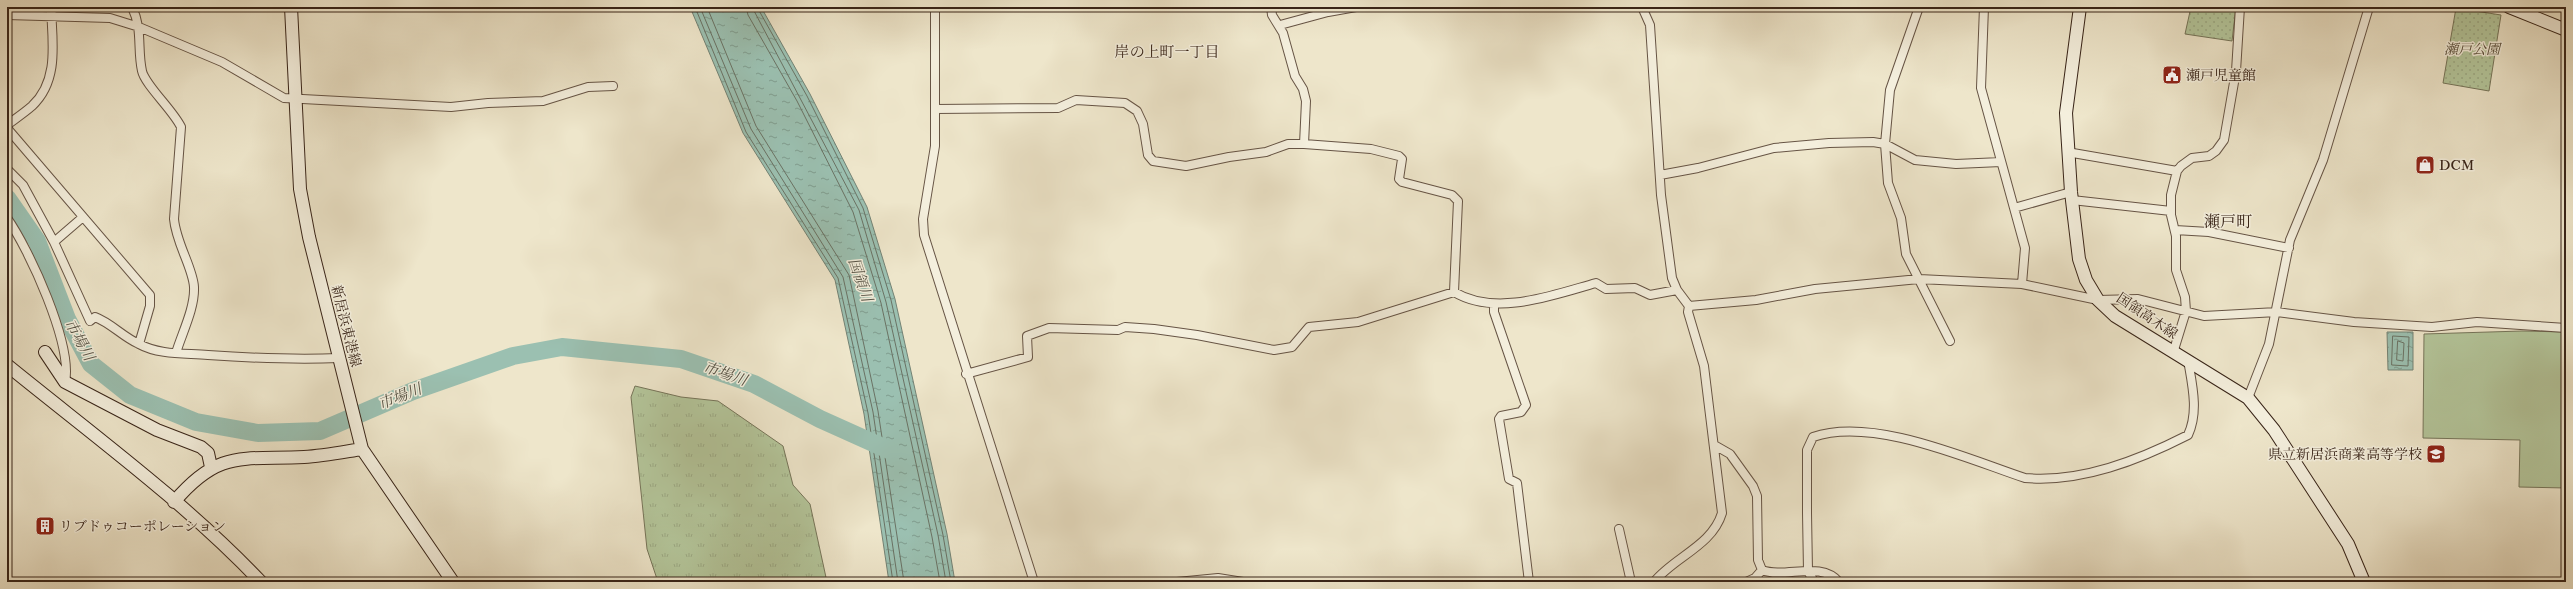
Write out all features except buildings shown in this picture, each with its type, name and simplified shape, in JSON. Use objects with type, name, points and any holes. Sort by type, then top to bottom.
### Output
[{"type":"main road","name":"新居浜東港線","points":[[292,7],[300,189],[309,237],[360,443],[453,582]]},
{"type":"main road","name":"国領高木線","points":[[2080,7],[2066,113],[2067,152],[2079,260],[2086,280],[2098,300],[2115,316],[2248,398],[2274,430],[2348,544],[2364,582]]},
{"type":"main road","points":[[2509,7],[2566,30]]},
{"type":"main road","points":[[45,352],[65,382],[157,430],[201,446],[208,453],[211,467]]},
{"type":"main road","points":[[7,365],[174,502],[241,560],[261,582]]},
{"type":"main road","points":[[174,502],[192,481],[211,467],[239,458],[305,457],[360,443]]},
{"type":"street","points":[[51,7],[54,45],[48,83],[33,105],[7,126],[150,295],[150,306],[139,344]]},
{"type":"street","points":[[132,7],[139,27],[142,72],[176,115],[181,127],[174,219],[175,233],[194,286],[193,298],[176,353]]},
{"type":"street","points":[[934,7],[935,146],[923,219],[924,235],[966,374],[1034,582]]},
{"type":"street","points":[[1272,7],[1272,15],[1280,25],[1295,76],[1303,89],[1306,101],[1304,144]]},
{"type":"street","points":[[1280,25],[1328,12],[1356,7]]},
{"type":"street","points":[[1642,7],[1650,25],[1660,175],[1672,278],[1677,290],[1689,306],[1688,312],[1704,366],[1716,446],[1722,514],[1719,524],[1705,539],[1654,582]]},
{"type":"street","points":[[1919,7],[1890,90],[1885,144],[1888,183],[1901,218],[1906,254],[1950,341]]},
{"type":"street","points":[[1984,7],[1981,88],[2025,248],[2022,284]]},
{"type":"street","points":[[2174,353],[2186,311],[2185,297],[2176,270],[2176,230],[2172,211],[2171,195],[2177,171],[2192,158],[2209,156],[2216,151],[2224,140],[2236,71],[2240,7]]},
{"type":"street","points":[[2248,398],[2269,344],[2289,248],[2302,208],[2323,160],[2369,7]]},
{"type":"street","points":[[7,15],[52,18],[110,18],[139,27],[222,62],[284,98],[450,107],[488,103],[543,101],[588,87],[613,86]]},
{"type":"street","points":[[935,109],[1058,108],[1076,100],[1125,103],[1137,111],[1143,124],[1148,155],[1152,161],[1186,166],[1229,157],[1266,152],[1288,144],[1371,149],[1399,156],[1402,159],[1399,179],[1402,182],[1452,195],[1458,201],[1454,292]]},
{"type":"street","points":[[1660,175],[1698,168],[1774,148],[1829,143],[1873,142],[1885,144],[1915,160],[1956,164],[2001,162]]},
{"type":"street","points":[[2067,152],[2177,171]]},
{"type":"street","points":[[7,169],[23,185],[54,242],[90,321],[95,318],[104,321],[128,339],[149,349],[176,353],[285,361],[340,362]]},
{"type":"street","points":[[2014,208],[2072,196],[2172,211]]},
{"type":"street","points":[[54,242],[83,217]]},
{"type":"street","points":[[7,218],[20,237],[39,278],[64,351],[68,370],[65,382]]},
{"type":"street","points":[[2176,230],[2208,232],[2289,248]]},
{"type":"street","points":[[1689,306],[1756,300],[1815,289],[1919,279],[2022,284],[2098,300],[2138,299],[2204,316],[2276,312],[2354,322],[2432,327],[2484,322],[2566,328]]},
{"type":"street","points":[[966,374],[1028,357],[1027,336],[1049,328],[1118,330],[1125,327],[1154,329],[1197,335],[1274,350],[1292,348],[1309,327],[1358,322],[1454,292],[1465,298],[1494,304],[1534,299],[1596,283],[1606,289],[1635,288],[1650,295],[1677,290]]},
{"type":"street","points":[[1494,304],[1494,312],[1526,405],[1521,412],[1501,416],[1499,419],[1509,479],[1517,483],[1529,582]]},
{"type":"street","points":[[1814,582],[1808,571],[1807,450],[1813,437],[1825,433],[1885,434],[1907,438],[2025,478],[2043,480],[2106,470],[2188,435],[2194,422],[2194,405],[2188,360]]},
{"type":"street","points":[[1716,446],[1730,454],[1753,486],[1757,496],[1758,560],[1762,570],[1771,574],[1808,571],[1829,573],[1839,582]]},
{"type":"street","points":[[1619,529],[1631,582]]},
{"type":"street","points":[[1746,582],[1755,578],[1762,570]]},
{"type":"street","points":[[1177,582],[1218,578],[1243,582]]},
{"type":"green space","points":[[2191,7],[2236,7],[2232,41],[2185,34]]},
{"type":"green space","name":"瀬戸公園","points":[[2456,8],[2501,15],[2489,91],[2443,83]]},
{"type":"green space","points":[[2522,331],[2566,332],[2566,488],[2519,487],[2520,440],[2423,438],[2424,334]]},
{"type":"green space","points":[[635,386],[681,397],[718,401],[783,446],[793,485],[810,504],[827,582],[658,582],[647,549],[631,397]]},
{"type":"water","name":"国領川","points":[[690,7],[761,7],[810,94],[867,207],[895,299],[947,534],[955,582],[889,582],[864,414],[835,280],[743,133]]},
{"type":"water","points":[[2387,332],[2413,332],[2413,370],[2388,370]]},
{"type":"waterway","name":"市場川","points":[[7,198],[37,241],[67,319],[91,364],[130,395],[196,422],[258,433],[320,431],[413,391],[513,356],[562,347],[681,359],[754,384],[820,419],[889,450]]},
{"type":"place","name":"瀬戸児童館","points":[[2172,75]]},
{"type":"place","name":"DCM","points":[[2425,165]]},
{"type":"place","name":"県立新居浜商業高等学校","points":[[2436,454]]},
{"type":"place","name":"リブドゥコーポレーション","points":[[45,526]]},
{"type":"district","name":"岸の上町一丁目","points":[[1167,52]]},
{"type":"district","name":"瀬戸町","points":[[2228,222]]}]
